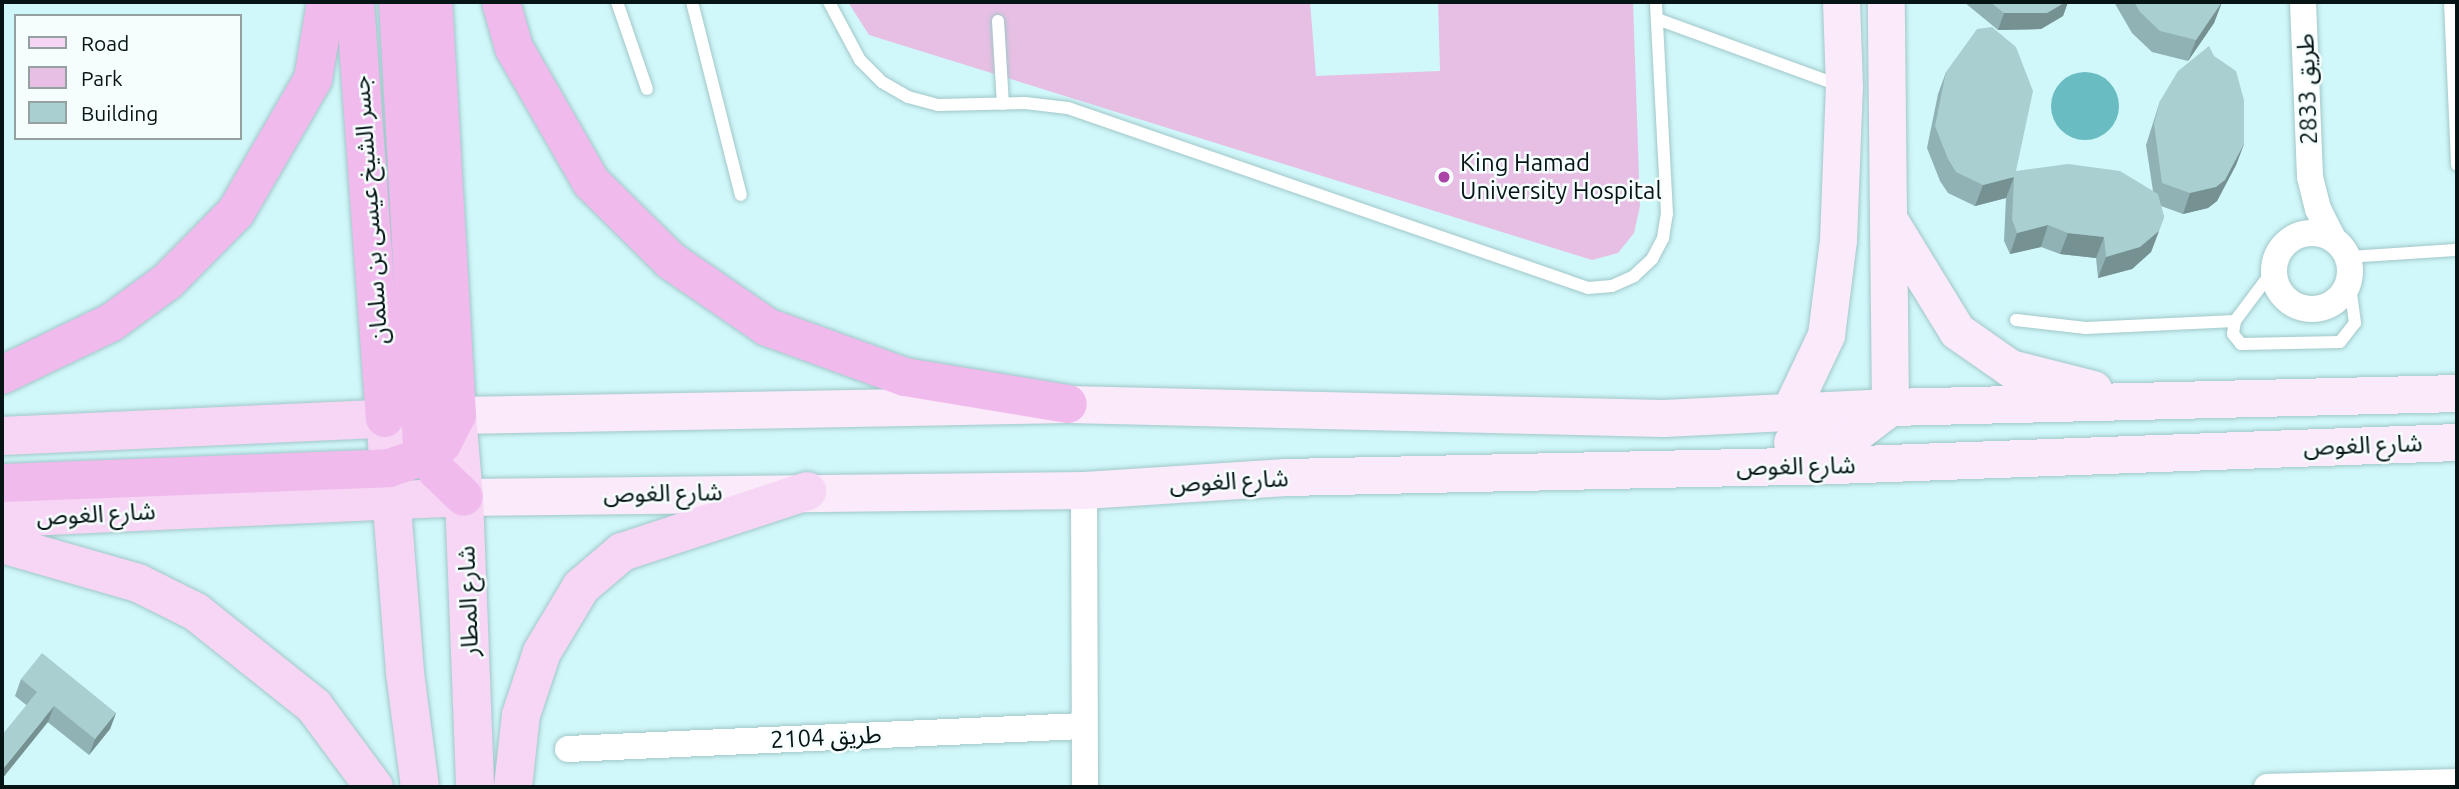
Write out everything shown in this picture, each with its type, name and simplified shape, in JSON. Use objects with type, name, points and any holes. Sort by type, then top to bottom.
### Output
[{"type":"highway","points":[[2,375],[112,323],[168,281],[236,212],[313,79],[326,2]]},
{"type":"highway","name":"جسر الشيخ عيسى بن سلمان","points":[[355,2],[421,417]]},
{"type":"highway","points":[[2,483],[390,484],[442,443],[421,417],[398,2]]},
{"type":"highway","points":[[421,417],[433,2]]},
{"type":"highway","points":[[501,2],[514,48],[591,182],[671,261],[767,327],[905,377],[1068,404]]},
{"type":"highway","points":[[428,455],[450,485],[464,497]]},
{"type":"main road","points":[[1788,415],[1826,335],[1838,240],[1844,87],[1841,2]]},
{"type":"main road","points":[[1286,477],[1341,463],[1840,439],[1866,428],[1890,407],[1886,215],[1886,2]]},
{"type":"main road","points":[[1886,215],[1929,292],[1957,331],[2010,368],[2054,383],[2170,403]]},
{"type":"main road","name":"شارع الغوص","points":[[2,436],[421,417],[1068,404],[1467,416],[1788,415],[1890,407],[2170,403],[2457,393]]},
{"type":"main road","points":[[420,787],[390,484],[421,417]]},
{"type":"main road","name":"شارع المطار","points":[[421,417],[464,497],[475,787]]},
{"type":"main road","name":"شارع الغوص","points":[[2,518],[390,484],[464,497],[807,491],[1084,490],[1286,477],[1835,465],[2457,442]]},
{"type":"main road","points":[[513,787],[521,715],[538,665],[581,587],[622,552],[807,491]]},
{"type":"main road","points":[[2,544],[138,583],[196,612],[314,706],[374,787]]},
{"type":"street","name":"طريق 2833","points":[[2303,2],[2310,177],[2318,209],[2343,258]]},
{"type":"street","name":"طريق 2833","points":[[2290,239],[2310,177]]},
{"type":"street","points":[[2311,233],[2343,258],[2339,299],[2307,309],[2279,291],[2274,269],[2290,239],[2311,233]]},
{"type":"street","points":[[1084,490],[1085,787]]},
{"type":"street","name":"طريق 2104","points":[[568,749],[1083,726]]},
{"type":"street","points":[[2267,787],[2457,782]]},
{"type":"lane","points":[[617,2],[647,89]]},
{"type":"lane","points":[[692,2],[741,195]]},
{"type":"lane","points":[[829,2],[860,60],[882,82],[908,97],[938,105],[1003,104],[1068,108],[1588,288],[1612,286],[1634,276],[1652,259],[1663,238],[1667,214],[1656,2]]},
{"type":"lane","points":[[2450,2],[2457,165]]},
{"type":"lane","points":[[1657,19],[1844,87]]},
{"type":"lane","points":[[998,21],[1003,104]]},
{"type":"lane","points":[[2274,269],[2235,321],[2233,334],[2241,344],[2340,342],[2355,323],[2343,258],[2457,250]]},
{"type":"lane","points":[[2016,320],[2086,328],[2235,321]]},
{"type":"green space","points":[[848,2],[1310,2],[1316,76],[1440,71],[1438,2],[1633,2],[1640,206],[1634,233],[1618,253],[1592,260],[869,35]]},
{"type":"water","points":[[2085,72],[2098,75],[2109,82],[2116,93],[2119,106],[2116,119],[2109,130],[2098,137],[2085,140],[2072,137],[2061,130],[2054,119],[2051,106],[2054,93],[2061,82],[2072,75]]},
{"type":"building","points":[[1990,2],[2066,2],[2047,13],[2004,13]]},
{"type":"building","points":[[2134,2],[2222,2],[2196,40],[2160,31],[2140,12]]},
{"type":"building","points":[[1992,27],[2016,47],[2033,91],[2016,171],[2068,164],[2120,171],[2158,194],[2164,217],[2159,231],[2140,247],[2106,257],[2104,237],[2068,233],[2048,225],[2017,233],[2012,219],[2014,177],[1983,185],[1956,172],[1935,126],[1946,72],[1977,29]]},
{"type":"building","points":[[2209,46],[2214,56],[2236,71],[2244,100],[2244,144],[2225,180],[2216,187],[2190,193],[2162,183],[2154,124],[2160,101],[2178,71]]},
{"type":"building","points":[[42,653],[116,713],[95,739],[54,706],[2,770],[2,735],[37,692],[21,679]]},
{"type":"place","name":"King Hamad University Hospital","points":[[1444,177]]}]
